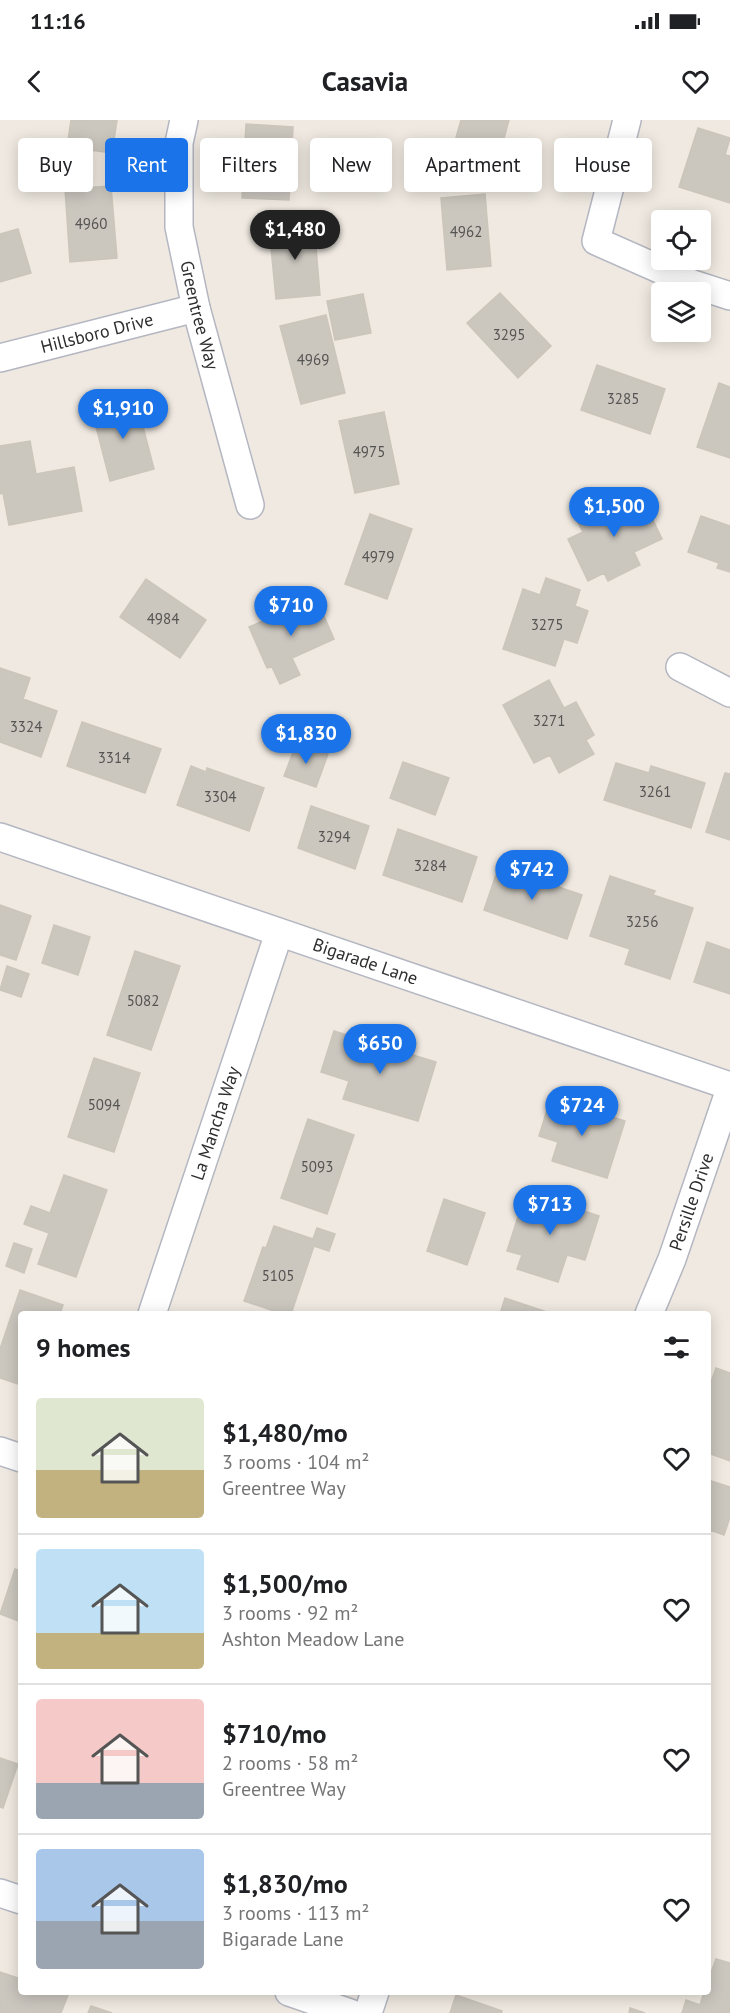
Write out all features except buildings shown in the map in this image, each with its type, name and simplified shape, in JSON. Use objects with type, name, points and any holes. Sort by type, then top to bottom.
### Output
[{"type":"street","name":"Greentree Way","points":[[184,120],[179,143],[179,227],[196,308],[250,505]]},
{"type":"street","points":[[627,120],[597,241],[693,284],[730,296]]},
{"type":"street","name":"Hillsboro Drive","points":[[0,358],[196,308]]},
{"type":"street","points":[[680,667],[730,693]]},
{"type":"street","name":"Bigarade Lane","points":[[0,837],[730,1088]]},
{"type":"street","name":"La Mancha Way","points":[[153,1311],[279,933]]},
{"type":"street","name":"Persille Drive","points":[[650,1311],[672,1259],[730,1088]]},
{"type":"street","points":[[0,1451],[18,1457]]},
{"type":"street","points":[[0,1893],[18,1899]]},
{"type":"street","points":[[298,1995],[350,2013]]},
{"type":"street","points":[[368,2013],[374,1995]]}]
